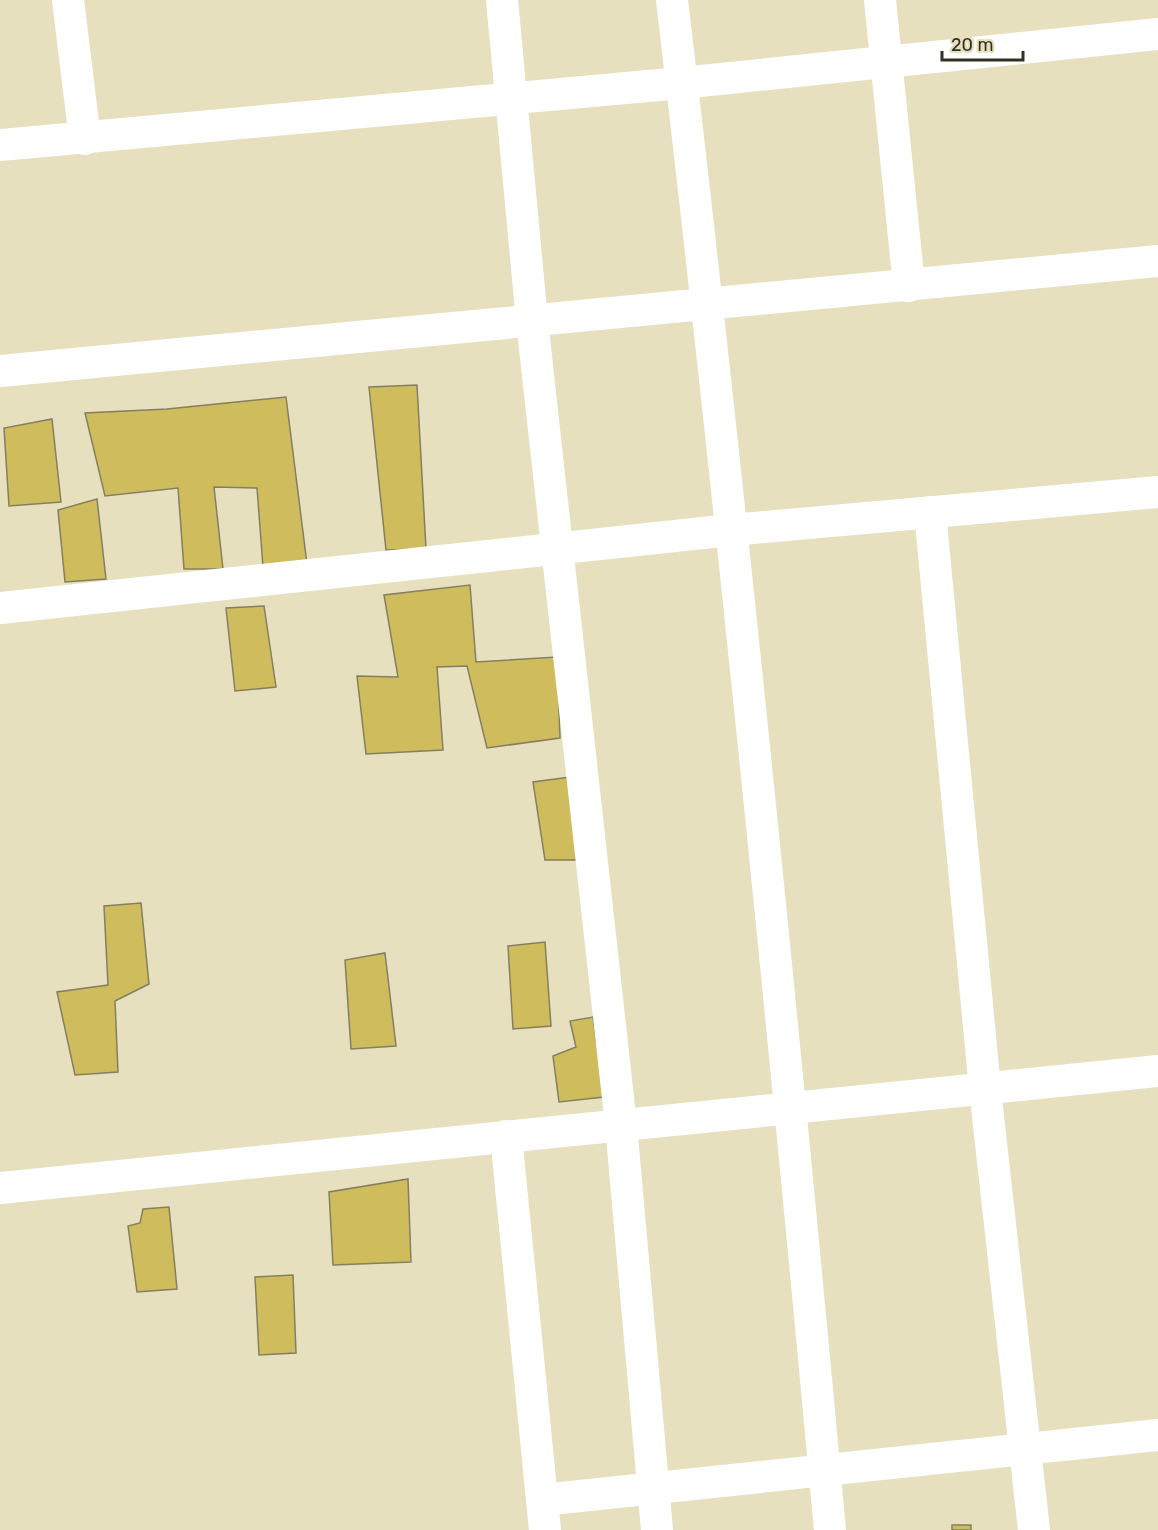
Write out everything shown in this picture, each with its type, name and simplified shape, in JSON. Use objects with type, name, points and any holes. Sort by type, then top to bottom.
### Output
[{"type":"street","points":[[68,0],[85,139]]},
{"type":"street","points":[[502,0],[532,321],[559,548],[621,1125],[657,1530]]},
{"type":"street","points":[[672,0],[708,305],[792,1108],[830,1530]]},
{"type":"street","points":[[880,0],[909,286]]},
{"type":"street","points":[[0,145],[681,83],[1158,34]]},
{"type":"street","points":[[0,371],[1158,261]]},
{"type":"street","points":[[0,608],[731,530],[1158,492]]},
{"type":"street","points":[[930,512],[985,1089],[1034,1530]]},
{"type":"street","points":[[0,1188],[1158,1071]]},
{"type":"street","points":[[506,1136],[543,1515],[654,1489],[1158,1435]]},
{"type":"building","points":[[417,385],[426,549],[386,550],[369,387]]},
{"type":"building","points":[[286,397],[307,564],[263,567],[257,488],[214,487],[223,569],[184,569],[178,488],[105,496],[85,413],[167,409]]},
{"type":"building","points":[[52,419],[61,502],[9,506],[4,428]]},
{"type":"building","points":[[97,499],[106,579],[65,582],[58,510]]},
{"type":"building","points":[[470,585],[476,662],[557,657],[560,738],[487,748],[467,666],[437,667],[443,750],[366,754],[357,676],[398,677],[384,595]]},
{"type":"building","points":[[264,606],[276,687],[235,691],[226,608]]},
{"type":"building","points":[[570,777],[583,860],[545,860],[533,782]]},
{"type":"building","points":[[141,903],[149,984],[115,1001],[118,1072],[75,1075],[57,992],[108,985],[104,906]]},
{"type":"building","points":[[545,942],[551,1026],[513,1029],[508,946]]},
{"type":"building","points":[[385,953],[396,1046],[351,1049],[345,960]]},
{"type":"building","points":[[593,1017],[604,1097],[559,1102],[553,1056],[576,1047],[570,1021]]},
{"type":"building","points":[[408,1179],[411,1262],[333,1265],[329,1192]]},
{"type":"building","points":[[169,1207],[177,1289],[137,1292],[128,1226],[140,1223],[143,1209]]},
{"type":"building","points":[[293,1275],[296,1353],[259,1355],[255,1277]]},
{"type":"building","points":[[952,1525],[971,1525],[971,1530],[952,1530]]}]
